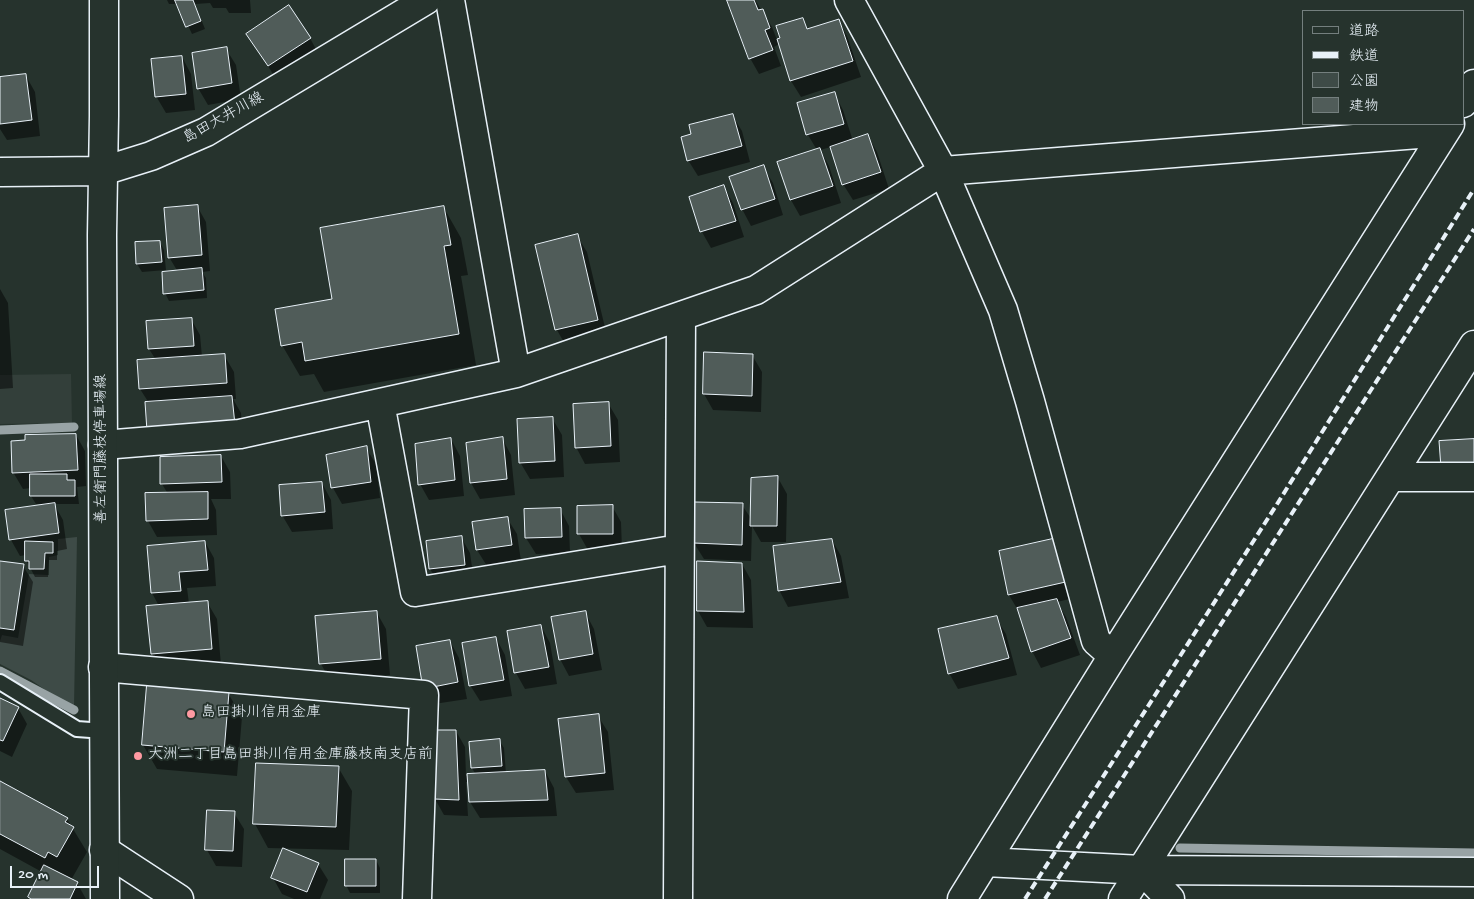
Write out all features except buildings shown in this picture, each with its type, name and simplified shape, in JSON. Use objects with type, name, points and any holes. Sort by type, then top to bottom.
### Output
[{"type":"street","name":"善左衛門藤枝停車場線","points":[[104,0],[102,235],[105,899]]},
{"type":"street","name":"島田大井川線","points":[[0,172],[103,171],[151,156],[206,132],[426,0]]},
{"type":"street","points":[[450,0],[516,373]]},
{"type":"street","points":[[849,0],[943,171],[1003,310],[1096,642],[1113,656]]},
{"type":"street","points":[[1464,100],[1474,84]]},
{"type":"street","points":[[103,445],[240,434],[516,373],[756,290],[943,171],[1447,128]]},
{"type":"street","points":[[962,899],[1113,656],[1447,128]]},
{"type":"street","points":[[678,899],[681,316]]},
{"type":"street","points":[[1123,899],[1474,344]]},
{"type":"street","points":[[380,403],[416,592],[679,549]]},
{"type":"street","points":[[1391,477],[1474,477]]},
{"type":"street","points":[[104,667],[424,695],[417,899]]},
{"type":"street","points":[[104,850],[179,899]]},
{"type":"street","points":[[985,862],[1142,870],[1474,872]]},
{"type":"street","points":[[1142,870],[1170,899]]},
{"type":"lane","points":[[0,682],[77,729],[104,731]]},
{"type":"shaded area","points":[[71,374],[72,423],[0,424],[0,375]]},
{"type":"green space","points":[[77,537],[74,707],[31,680],[0,664],[0,641],[2,635],[18,638],[29,574],[49,575],[49,557],[58,555],[58,539]]},
{"type":"waterway","points":[[0,430],[74,427]]},
{"type":"waterway","points":[[0,671],[74,710]]},
{"type":"waterway","points":[[1180,848],[1474,853]]},
{"type":"railway","points":[[1025,899],[1279,501],[1474,189]]},
{"type":"railway","points":[[1045,899],[1474,229]]},
{"type":"place","name":"島田掛川信用金庫","points":[[191,714]]},
{"type":"place","name":"大洲二丁目島田掛川信用金庫藤枝南支店前","points":[[138,756]]}]
